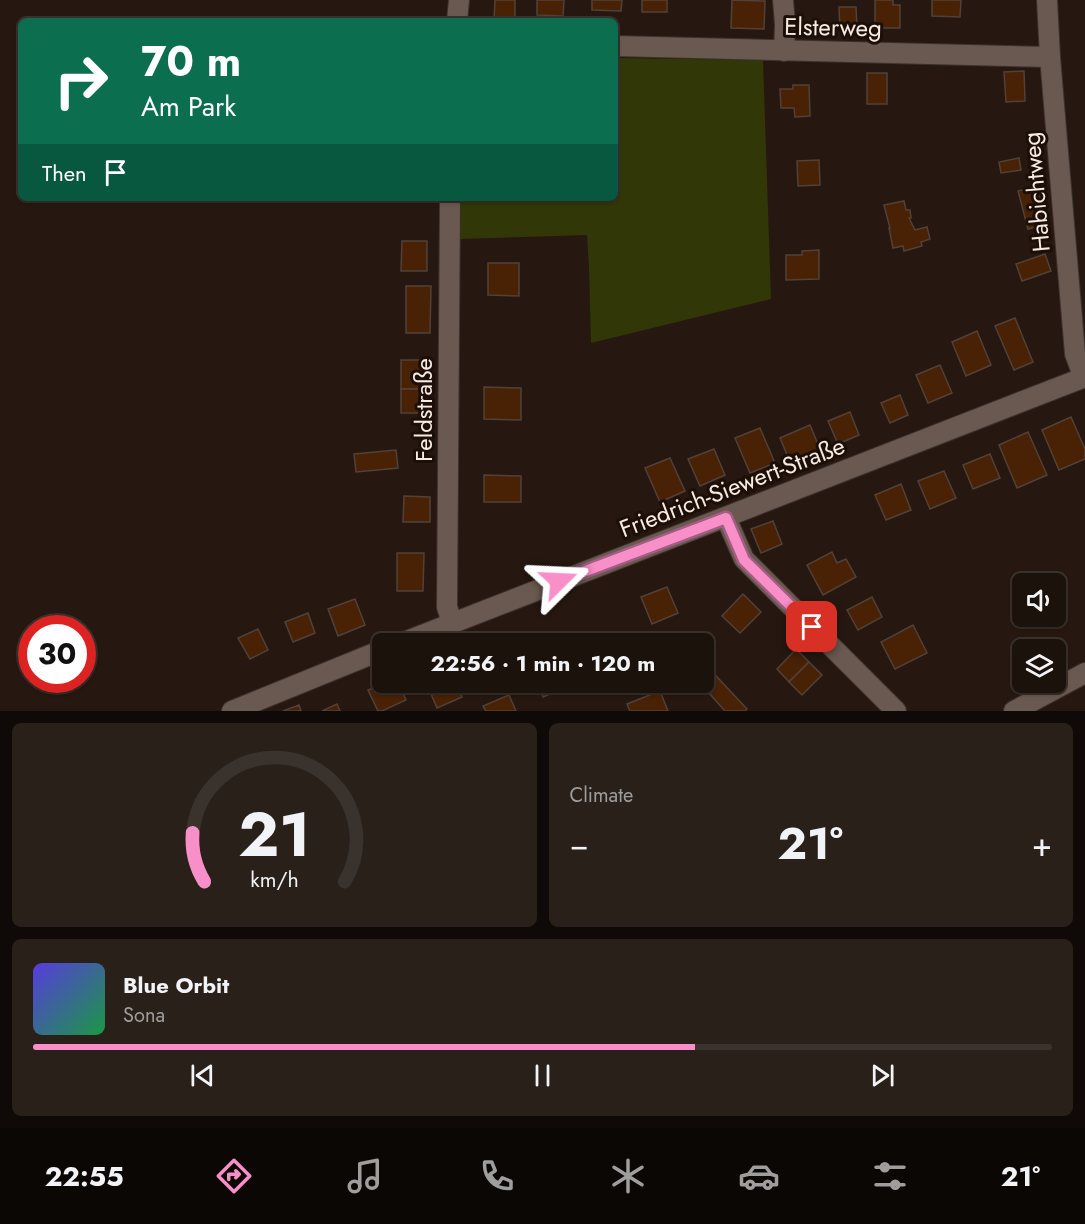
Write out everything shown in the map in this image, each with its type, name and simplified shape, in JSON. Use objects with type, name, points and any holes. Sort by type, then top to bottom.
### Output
[{"type":"street","points":[[457,18],[459,0]]},
{"type":"street","points":[[783,0],[784,51]]},
{"type":"street","name":"Habichtweg","points":[[1047,0],[1075,354],[1084,378]]},
{"type":"street","name":"Elsterweg","points":[[618,46],[1050,57]]},
{"type":"street","name":"Feldstraße","points":[[450,201],[447,607],[452,622]]},
{"type":"street","name":"Friedrich-Siewert-Straße","points":[[426,633],[1084,378]]},
{"type":"street","points":[[726,518],[744,560],[896,711]]},
{"type":"street","points":[[232,711],[262,704],[372,654]]},
{"type":"street","points":[[1014,711],[1085,673]]},
{"type":"green space","points":[[618,58],[763,60],[771,299],[591,343],[587,235],[460,239],[460,201],[618,201]]},
{"type":"building","points":[[495,0],[515,0],[515,18],[494,18]]},
{"type":"building","points":[[537,0],[564,0],[563,16],[537,15]]},
{"type":"building","points":[[592,0],[622,0],[621,11],[592,10]]},
{"type":"building","points":[[642,0],[667,0],[667,12],[642,12]]},
{"type":"building","points":[[732,0],[765,1],[764,29],[731,28]]},
{"type":"building","points":[[875,0],[893,0],[893,5],[900,5],[900,28],[875,28]]},
{"type":"building","points":[[932,0],[961,0],[960,17],[932,16]]},
{"type":"building","points":[[839,7],[856,7],[857,29],[840,29]]},
{"type":"building","points":[[1024,71],[1025,101],[1006,102],[1004,72]]},
{"type":"building","points":[[867,73],[887,73],[887,104],[867,104]]},
{"type":"building","points":[[793,85],[809,85],[810,116],[795,117],[794,108],[781,108],[780,89],[793,89]]},
{"type":"building","points":[[1019,158],[1021,170],[1001,173],[999,162]]},
{"type":"building","points":[[819,160],[820,185],[798,186],[797,161]]},
{"type":"building","points":[[1038,186],[1047,224],[1028,229],[1018,191]]},
{"type":"building","points":[[904,201],[906,210],[910,210],[911,218],[909,218],[915,230],[927,227],[930,239],[921,242],[922,246],[904,251],[903,246],[893,248],[884,205]]},
{"type":"building","points":[[402,241],[427,241],[427,271],[401,271]]},
{"type":"building","points":[[819,250],[819,279],[786,280],[786,255],[802,255],[802,251]]},
{"type":"building","points":[[1045,254],[1051,271],[1022,281],[1016,264]]},
{"type":"building","points":[[488,263],[519,263],[519,296],[488,295]]},
{"type":"building","points":[[406,286],[431,286],[430,333],[406,333]]},
{"type":"building","points":[[1015,318],[1033,362],[1014,370],[995,326]]},
{"type":"building","points":[[977,331],[991,365],[966,376],[952,342]]},
{"type":"building","points":[[401,360],[430,360],[430,389],[401,389]]},
{"type":"building","points":[[940,365],[952,393],[928,403],[916,375]]},
{"type":"building","points":[[484,387],[521,388],[521,420],[484,419]]},
{"type":"building","points":[[401,389],[430,389],[430,413],[401,413]]},
{"type":"building","points":[[900,395],[908,415],[890,423],[881,403]]},
{"type":"building","points":[[850,412],[859,435],[838,444],[828,421]]},
{"type":"building","points":[[1071,417],[1085,449],[1085,459],[1059,470],[1042,430]]},
{"type":"building","points":[[810,425],[820,449],[790,462],[780,438]]},
{"type":"building","points":[[760,428],[775,463],[750,473],[735,438]]},
{"type":"building","points":[[1028,432],[1047,475],[1017,488],[999,445]]},
{"type":"building","points":[[714,449],[725,475],[700,486],[688,459]]},
{"type":"building","points":[[396,450],[398,468],[356,472],[354,454]]},
{"type":"building","points":[[990,454],[1000,478],[973,489],[963,465]]},
{"type":"building","points":[[670,458],[685,491],[660,502],[645,468]]},
{"type":"building","points":[[944,471],[956,498],[930,509],[918,481]]},
{"type":"building","points":[[484,475],[521,476],[521,502],[484,502]]},
{"type":"building","points":[[901,484],[911,510],[886,520],[875,495]]},
{"type":"building","points":[[404,496],[430,497],[430,522],[403,522]]},
{"type":"building","points":[[773,521],[782,544],[761,553],[751,529]]},
{"type":"building","points":[[832,552],[837,563],[846,559],[856,577],[823,595],[807,565]]},
{"type":"building","points":[[397,553],[424,553],[423,591],[397,591]]},
{"type":"building","points":[[667,587],[678,613],[652,624],[641,597]]},
{"type":"building","points":[[743,594],[761,612],[740,633],[722,616]]},
{"type":"building","points":[[872,597],[882,617],[858,630],[847,610]]},
{"type":"building","points":[[355,599],[365,625],[338,636],[328,609]]},
{"type":"building","points":[[308,613],[315,633],[293,642],[285,622]]},
{"type":"building","points":[[913,625],[927,653],[895,669],[881,642]]},
{"type":"building","points":[[258,629],[268,650],[250,659],[238,638]]},
{"type":"building","points":[[796,649],[809,662],[789,682],[777,669]]},
{"type":"building","points":[[809,662],[822,675],[802,695],[789,682]]},
{"type":"building","points":[[714,674],[747,709],[745,711],[725,711],[709,693],[714,693]]},
{"type":"building","points":[[372,688],[372,693],[403,693],[406,700],[378,711],[368,690]]},
{"type":"building","points":[[431,693],[460,693],[462,697],[437,708]]},
{"type":"building","points":[[655,693],[661,693],[668,711],[630,711],[627,704]]},
{"type":"building","points":[[509,695],[516,711],[486,711],[483,706]]},
{"type":"building","points":[[337,704],[340,711],[322,711]]},
{"type":"building","points":[[299,705],[301,711],[283,711]]},
{"type":"route","points":[[559,581],[726,518],[744,560],[812,627]]}]
